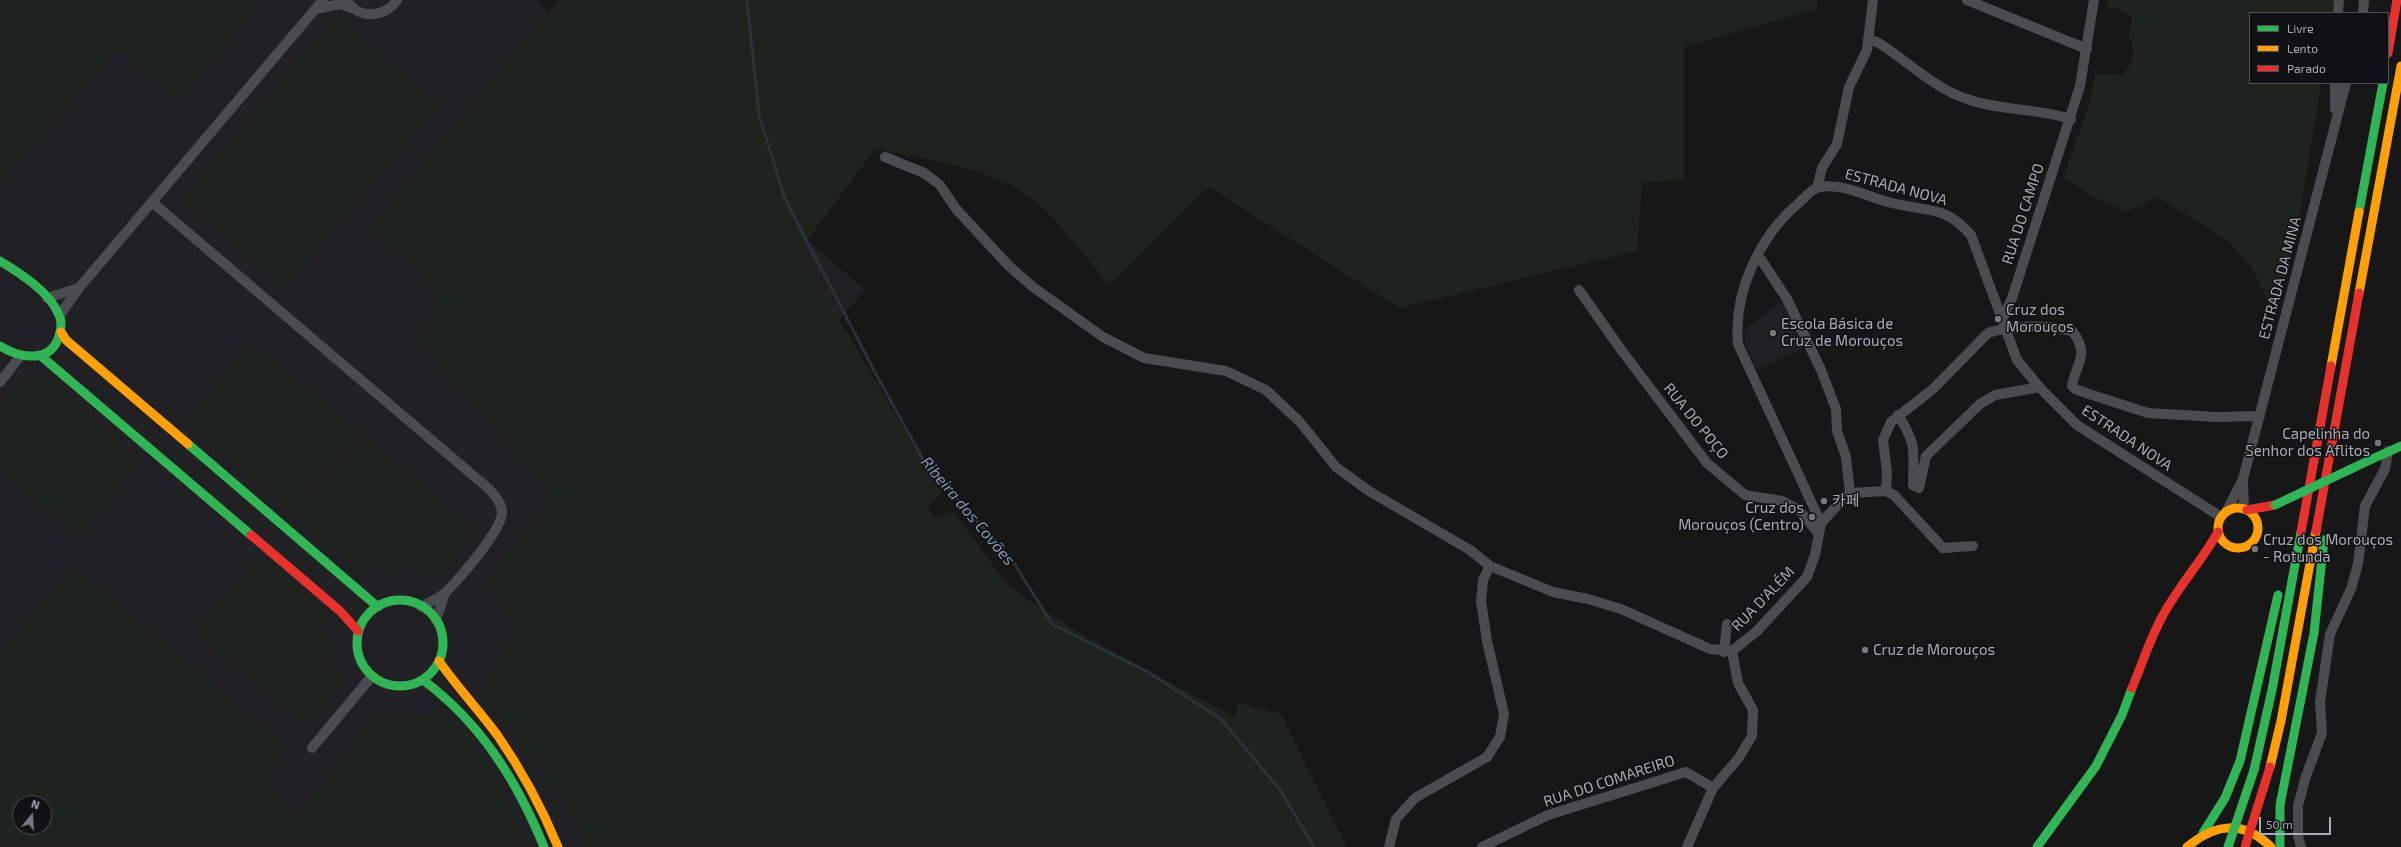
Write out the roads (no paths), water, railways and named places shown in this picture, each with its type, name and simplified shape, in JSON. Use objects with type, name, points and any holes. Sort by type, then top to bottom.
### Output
[{"type":"main road","points":[[2389,46],[2397,0]]},
{"type":"main road","points":[[2245,847],[2259,808],[2281,721],[2325,488],[2401,66]]},
{"type":"main road","points":[[2228,847],[2254,770],[2271,697],[2383,84]]},
{"type":"main road","points":[[0,261],[47,298],[60,315],[61,332],[57,342],[41,356],[19,358],[0,346]]},
{"type":"main road","points":[[61,332],[70,343],[378,606]]},
{"type":"main road","points":[[41,356],[340,611],[358,631]]},
{"type":"main road","points":[[2037,847],[2096,766],[2122,715],[2153,635],[2162,616],[2177,592],[2204,557],[2218,532],[2224,515],[2238,508],[2246,510],[2275,505],[2401,446]]},
{"type":"main road","points":[[2280,847],[2280,804],[2297,723],[2320,588],[2324,542],[2325,488]]},
{"type":"main road","points":[[2257,524],[2275,505]]},
{"type":"main road","points":[[2187,847],[2203,833],[2225,798],[2240,760],[2269,628],[2281,582],[2305,505]]},
{"type":"main road","points":[[2218,532],[2224,543],[2229,546],[2241,548],[2252,542],[2258,530],[2257,524],[2255,518],[2246,510]]},
{"type":"main road","points":[[2204,557],[2229,546]]},
{"type":"main road","points":[[400,600],[422,607],[436,620],[442,640],[440,661],[433,672],[423,680],[409,686],[394,686],[380,682],[372,676],[360,660],[357,646],[358,631],[369,613],[378,606],[400,600]]},
{"type":"main road","points":[[440,661],[454,684],[486,721],[519,768],[546,816],[558,847]]},
{"type":"main road","points":[[423,680],[444,694],[484,740],[510,778],[535,822],[544,847]]},
{"type":"main road","points":[[2203,833],[2222,827],[2244,829],[2256,834],[2270,847]]},
{"type":"street","points":[[60,315],[79,288],[324,0]]},
{"type":"street","points":[[347,0],[355,10]]},
{"type":"street","points":[[316,9],[340,4],[365,14],[374,15],[384,12],[397,0]]},
{"type":"street","points":[[1873,0],[1868,40],[1864,57],[1849,87],[1837,144],[1822,168],[1817,188],[1791,209],[1758,255],[1743,287],[1736,323],[1738,344],[1820,528],[1850,493],[1886,491],[1894,495],[1943,548],[1973,546]]},
{"type":"street","points":[[1967,0],[2087,49]]},
{"type":"street","name":"RUA DO CAMPO","points":[[2003,318],[2012,298],[2071,119],[2087,49],[2094,0]]},
{"type":"street","points":[[2338,12],[2339,0]]},
{"type":"street","points":[[2363,12],[2364,0]]},
{"type":"street","points":[[1868,40],[1877,42],[1938,85],[1966,99],[1983,104],[2071,119]]},
{"type":"street","points":[[2335,84],[2336,119]]},
{"type":"street","name":"ESTRADA DA MINA","points":[[2224,515],[2243,479],[2346,84]]},
{"type":"street","points":[[885,157],[924,173],[939,184],[957,210],[1009,266],[1033,287],[1103,337],[1144,358],[1226,371],[1266,390],[1300,422],[1336,467],[1369,491],[1470,550],[1490,566],[1554,592],[1588,599],[1622,609],[1710,649],[1728,651]]},
{"type":"street","name":"ESTRADA NOVA","points":[[1817,188],[1838,185],[1893,203],[1936,210],[1959,220],[1971,235],[2003,318],[2017,360],[2040,387],[2077,425],[2224,515]]},
{"type":"street","points":[[152,202],[483,484],[499,501],[502,512],[500,523],[493,536],[445,593],[422,607]]},
{"type":"street","points":[[1758,255],[1787,299],[1821,370],[1836,409],[1837,431],[1846,457],[1850,493]]},
{"type":"street","points":[[47,298],[79,288]]},
{"type":"street","name":"RUA DO POÇO","points":[[1579,290],[1622,351],[1707,463],[1745,495],[1782,501],[1800,510],[1820,528]]},
{"type":"street","points":[[1886,491],[1887,472],[1883,440],[1891,422],[1898,415],[1934,389],[1988,333],[2006,328],[2050,327],[2073,332],[2078,339],[2082,353],[2081,363],[2072,386],[2089,394],[2148,413],[2217,417],[2260,416]]},
{"type":"street","points":[[0,382],[19,358]]},
{"type":"street","points":[[1898,415],[1911,435],[1914,444],[1913,485],[1919,488],[1926,456],[1980,404],[1995,395],[2040,387]]},
{"type":"street","points":[[2301,847],[2298,836],[2298,806],[2305,779],[2322,733],[2320,702],[2330,634],[2351,589],[2358,564],[2365,506],[2385,469],[2388,451]]},
{"type":"street","name":"ESTRADA DA MINA","points":[[2243,479],[2246,510]]},
{"type":"street","name":"RUA D'ALÉM","points":[[1728,651],[1757,631],[1807,576],[1815,555],[1820,528]]},
{"type":"street","points":[[1389,847],[1396,819],[1415,798],[1487,757],[1500,737],[1504,714],[1487,641],[1481,601],[1483,580],[1490,566]]},
{"type":"street","points":[[436,620],[445,593]]},
{"type":"street","points":[[1687,847],[1713,788],[1738,759],[1752,736],[1754,710],[1738,683],[1728,651],[1727,624]]},
{"type":"street","points":[[312,748],[372,676]]},
{"type":"street","name":"RUA DO COMAREIRO","points":[[1482,847],[1548,815],[1686,772],[1713,788]]},
{"type":"waterway","name":"Ribeira dos Covões","points":[[747,0],[759,115],[785,199],[877,376],[925,463],[1012,560],[1052,624],[1148,672],[1221,719],[1280,790],[1314,847]]},
{"type":"place","name":"Cruz dos Morouços","points":[[1998,319]]},
{"type":"place","name":"Escola Básica de Cruz de Morouços","points":[[1773,333]]},
{"type":"place","name":"Capelinha do Senhor dos Aflitos","points":[[2378,443]]},
{"type":"place","name":"카페","points":[[1824,501]]},
{"type":"place","name":"Cruz dos Morouços (Centro)","points":[[1812,517]]},
{"type":"place","name":"Cruz dos Morouços - Rotunda","points":[[2255,549]]},
{"type":"place","name":"Cruz de Morouços","points":[[1865,650]]}]
